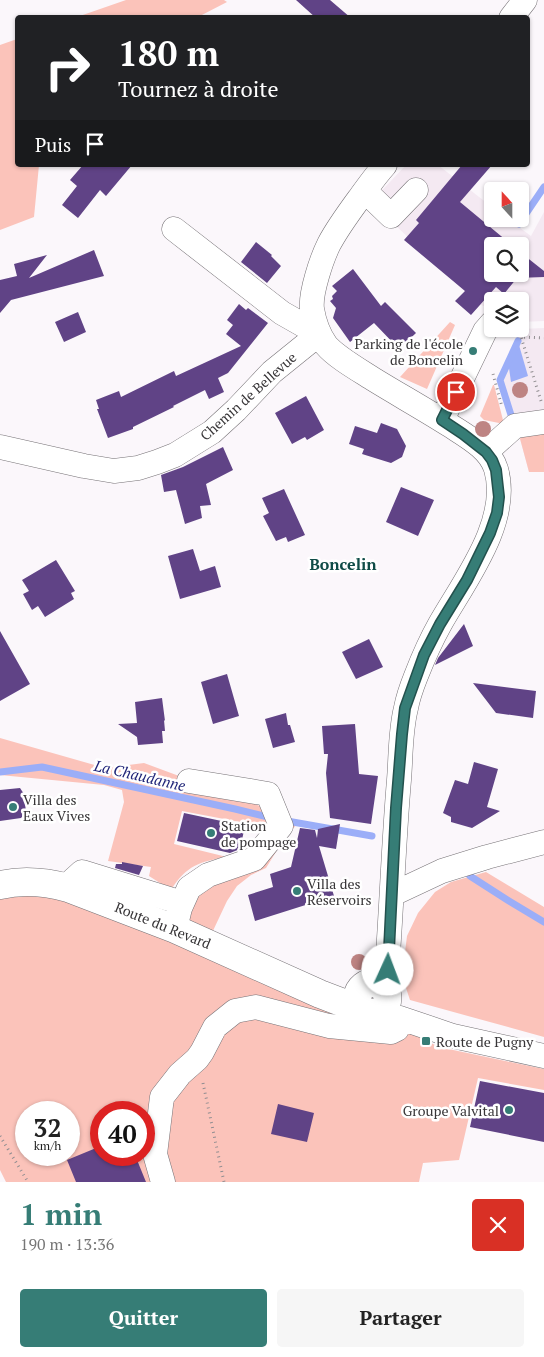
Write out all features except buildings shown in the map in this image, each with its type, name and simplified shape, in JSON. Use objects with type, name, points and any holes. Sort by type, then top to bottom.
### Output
[{"type":"main road","name":"Route du Revard","points":[[0,885],[25,882],[68,888],[175,929],[320,994],[383,1003]]},
{"type":"street","points":[[514,15],[526,0]]},
{"type":"street","points":[[163,1182],[155,1154],[162,1097],[180,1074],[197,1059],[215,1027],[235,1011],[256,1006],[329,1026],[391,1032],[397,1030],[383,1003],[388,980],[396,808],[405,708],[424,655],[440,624],[467,580],[490,533],[495,520],[499,497],[496,470],[486,452],[442,420],[357,369],[327,346],[319,334],[312,308],[313,294],[329,244],[345,218],[383,167]]},
{"type":"street","points":[[365,191],[391,216],[416,190]]},
{"type":"street","points":[[174,229],[282,312],[319,334]]},
{"type":"street","points":[[442,420],[484,331]]},
{"type":"street","name":"Chemin de Bellevue","points":[[0,447],[114,471],[138,468],[157,462],[175,455],[212,432],[272,372],[319,334]]},
{"type":"street","points":[[486,452],[515,426],[543,412]]},
{"type":"street","points":[[175,929],[182,903],[189,888],[208,875],[254,859],[278,818],[268,794],[189,781]]},
{"type":"street","points":[[392,894],[442,871],[544,842]]},
{"type":"street","points":[[68,888],[71,882],[82,872],[182,903]]},
{"type":"street","name":"Route du Revard","points":[[383,1003],[453,1036],[544,1056]]},
{"type":"path","points":[[543,412],[521,337],[544,338]]},
{"type":"path","points":[[493,374],[503,408]]},
{"type":"path","points":[[197,1059],[224,1182]]},
{"type":"path","points":[[0,1136],[28,1182]]},
{"type":"shaded area","points":[[126,0],[224,0],[227,2],[202,15],[83,15]]},
{"type":"shaded area","points":[[15,40],[15,167],[39,167],[34,217],[0,230],[0,45]]},
{"type":"shaded area","points":[[404,167],[441,167],[484,201],[484,228],[520,228],[531,236],[544,212],[544,321],[529,322],[529,292],[484,292],[484,306],[477,303],[371,202]]},
{"type":"shaded area","points":[[450,322],[455,325],[427,389],[400,377]]},
{"type":"shaded area","points":[[544,328],[544,472],[529,472],[519,435],[499,380],[518,337],[529,337],[529,329]]},
{"type":"shaded area","points":[[493,385],[504,424],[484,420],[480,416]]},
{"type":"shaded area","points":[[544,429],[544,472],[529,472],[519,435]]},
{"type":"shaded area","points":[[0,738],[105,768],[144,763],[260,806],[272,828],[182,811],[174,844],[227,857],[194,866],[183,875],[171,890],[149,876],[151,867],[108,861],[124,802],[122,790],[104,785],[0,775]]},
{"type":"shaded area","points":[[292,824],[296,825],[266,868],[251,875],[237,886],[227,901],[211,935],[185,923],[193,899],[275,846]]},
{"type":"shaded area","points":[[486,872],[544,907],[544,1037],[410,1000],[402,976],[407,936],[418,913],[435,892],[451,882]]},
{"type":"shaded area","points":[[29,886],[393,1024],[439,1047],[544,1069],[544,1090],[478,1078],[459,1160],[423,1163],[419,1182],[6,1182],[0,1170],[0,889]]},
{"type":"water","points":[[519,345],[528,376],[511,382],[508,361],[515,347]]},
{"type":"waterway","points":[[529,209],[544,187]]},
{"type":"waterway","points":[[511,415],[500,380],[518,341]]},
{"type":"waterway","name":"La Chaudanne","points":[[0,772],[42,767],[272,818]]},
{"type":"waterway","name":"La Chaudanne","points":[[287,821],[372,836]]},
{"type":"waterway","name":"La Chaudanne","points":[[470,876],[544,922]]},
{"type":"place","name":"Parking de l'école de Boncelin","points":[[473,351]]},
{"type":"place","name":"Villa des Eaux Vives","points":[[13,807]]},
{"type":"place","name":"Station de pompage","points":[[211,833]]},
{"type":"place","name":"Villa des Réservoirs","points":[[297,891]]},
{"type":"place","name":"Route de Pugny","points":[[426,1041]]},
{"type":"place","name":"Groupe Valvital","points":[[509,1110]]},
{"type":"district","name":"Boncelin","points":[[343,564]]},
{"type":"route","points":[[388,970],[396,808],[405,708],[424,655],[440,624],[467,580],[490,533],[497,513],[499,497],[496,470],[492,460],[486,452],[442,420],[456,392]]}]
